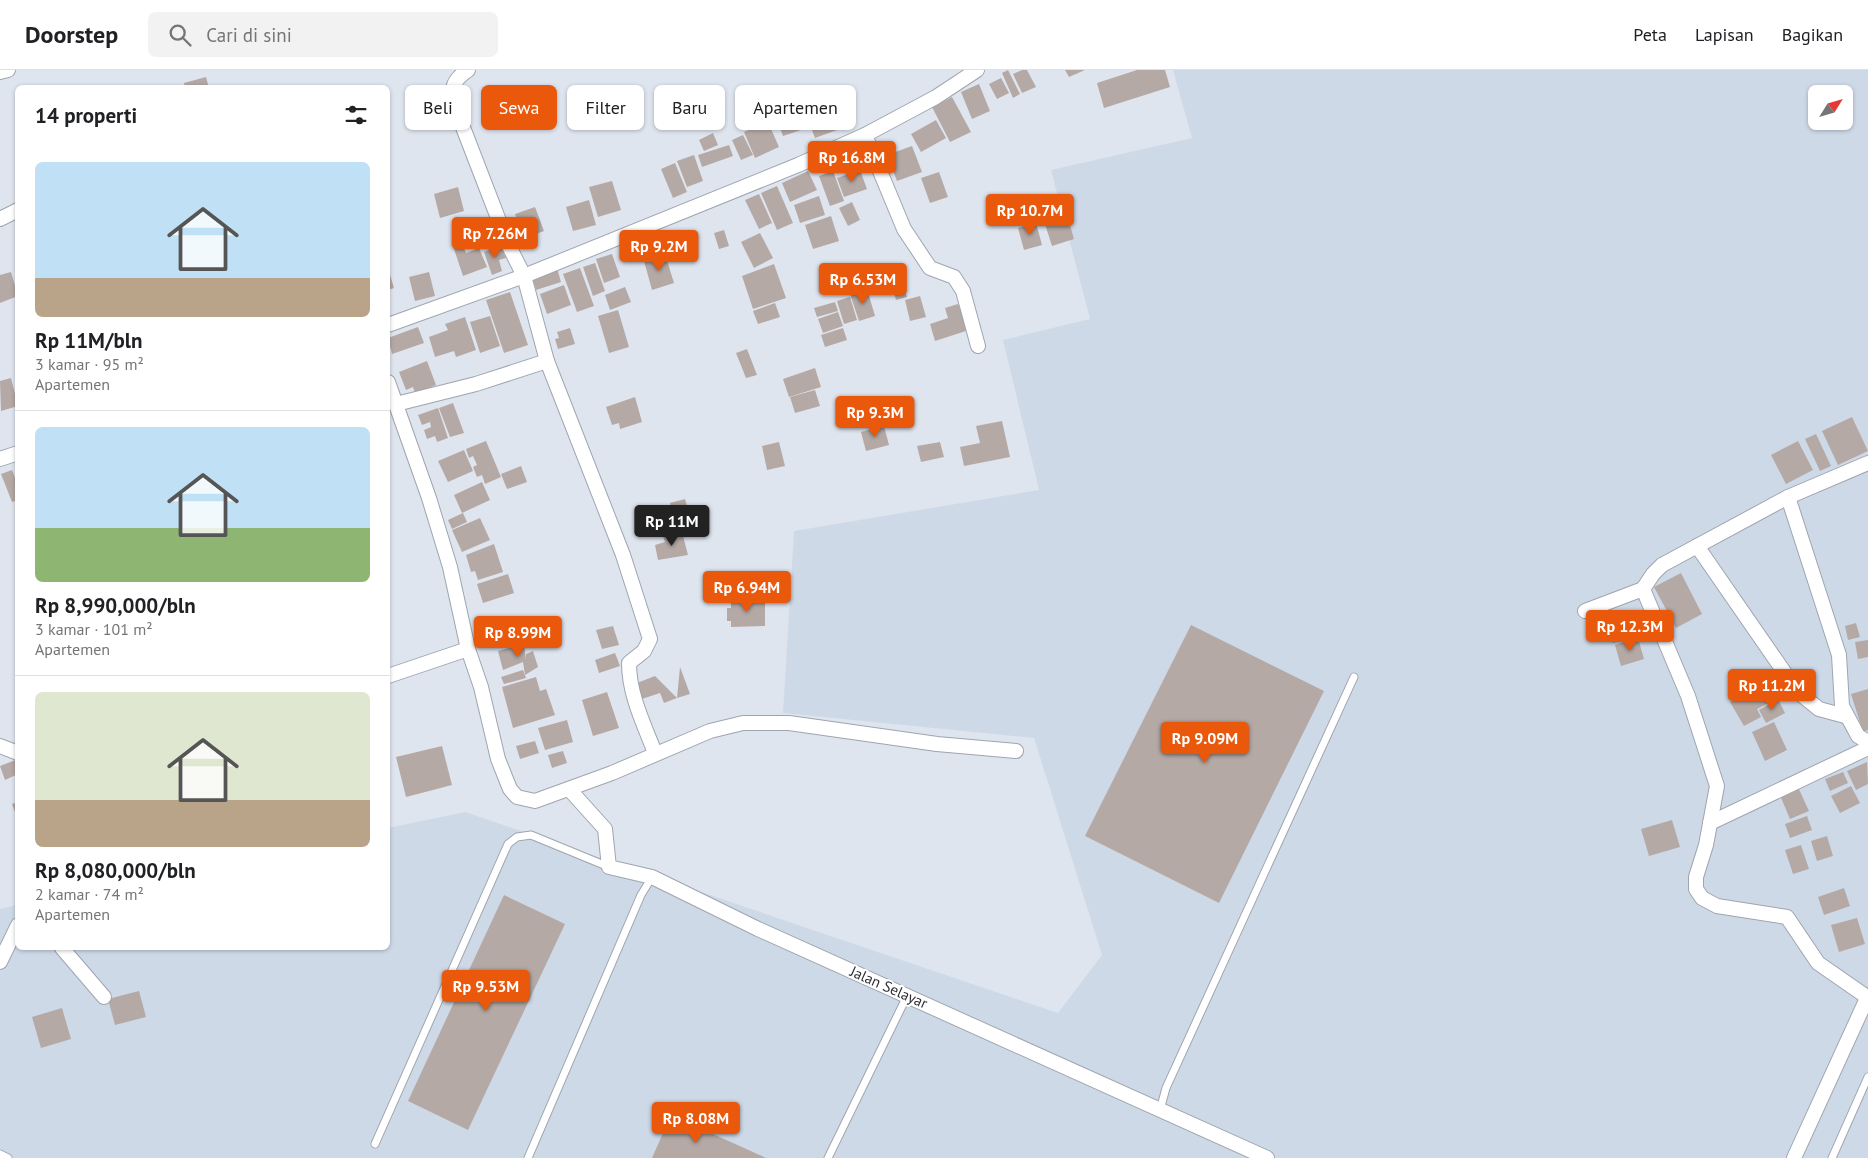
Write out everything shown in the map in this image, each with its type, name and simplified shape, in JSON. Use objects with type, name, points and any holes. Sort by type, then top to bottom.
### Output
[{"type":"street","points":[[0,72],[8,70]]},
{"type":"street","points":[[468,70],[457,78],[452,89],[452,96],[508,244],[524,276],[547,361],[623,555],[648,631],[650,640],[644,651],[629,663],[629,677],[633,695],[656,753]]},
{"type":"street","points":[[390,324],[524,276],[681,214],[865,135],[936,97],[977,70]]},
{"type":"street","points":[[865,135],[904,229],[930,268],[954,277],[963,291],[978,346]]},
{"type":"street","points":[[0,218],[15,211]]},
{"type":"street","points":[[396,404],[476,384],[547,361]]},
{"type":"street","points":[[390,388],[429,498],[450,568],[468,649],[481,687],[498,759],[510,789],[517,797],[535,801],[710,731],[757,722],[807,726],[937,744],[1016,750]]},
{"type":"street","points":[[0,459],[15,454]]},
{"type":"street","points":[[1585,611],[1643,589],[1662,565],[1788,497],[1868,463]]},
{"type":"street","points":[[1788,497],[1839,655],[1842,706],[1858,736],[1868,742]]},
{"type":"street","points":[[1697,546],[1798,692],[1819,709],[1846,716]]},
{"type":"street","points":[[1643,589],[1688,696],[1717,786],[1706,846],[1696,877],[1696,889],[1702,898],[1717,906],[1787,917],[1818,963],[1868,996],[1794,1158]]},
{"type":"street","points":[[390,675],[468,649]]},
{"type":"street","points":[[0,746],[15,752]]},
{"type":"street","points":[[1710,823],[1868,748]]},
{"type":"street","points":[[569,789],[605,829],[610,867]]},
{"type":"street","name":"Jalan Selayar","points":[[610,867],[652,877],[758,929],[1267,1158]]},
{"type":"street","points":[[0,962],[15,932]]},
{"type":"street","points":[[64,950],[104,997]]},
{"type":"lane","points":[[1160,1110],[1166,1088],[1354,677]]},
{"type":"lane","name":"Jalan Selayar","points":[[375,1144],[508,844],[517,837],[531,835],[610,867]]},
{"type":"lane","points":[[528,1158],[641,895],[652,877]]},
{"type":"lane","points":[[828,1158],[908,996]]},
{"type":"lane","points":[[1832,1158],[1868,1077]]},
{"type":"lane","points":[[0,1154],[8,1158]]},
{"type":"shaded area","points":[[1173,70],[1868,70],[1868,1158],[0,1158],[0,909],[15,905],[15,950],[390,950],[390,828],[465,812],[1058,1013],[1102,955],[1034,738],[783,713],[794,531],[1039,490],[1003,340],[1090,319],[1051,170],[1192,138]]},
{"type":"building","points":[[1008,70],[1020,94],[1013,98],[1002,73]]},
{"type":"building","points":[[1027,70],[1036,87],[1022,93],[1013,74]]},
{"type":"building","points":[[1065,70],[1085,70],[1069,77]]},
{"type":"building","points":[[1137,70],[1165,70],[1170,87],[1104,108],[1097,83]]},
{"type":"building","points":[[206,77],[208,85],[184,85],[184,83]]},
{"type":"building","points":[[1001,78],[1009,93],[997,99],[989,84]]},
{"type":"building","points":[[979,84],[990,111],[972,119],[961,92]]},
{"type":"building","points":[[952,97],[971,132],[950,142],[932,107]]},
{"type":"building","points":[[936,120],[946,138],[921,152],[911,134]]},
{"type":"building","points":[[749,130],[772,130],[779,147],[755,158],[744,132]]},
{"type":"building","points":[[781,130],[801,130],[783,136]]},
{"type":"building","points":[[812,130],[837,130],[815,138]]},
{"type":"building","points":[[713,133],[718,145],[704,151],[699,140]]},
{"type":"building","points":[[743,135],[753,155],[741,160],[732,140]]},
{"type":"building","points":[[729,145],[733,156],[702,167],[698,155]]},
{"type":"building","points":[[912,146],[922,172],[897,181],[887,155]]},
{"type":"building","points":[[694,155],[703,181],[687,187],[677,161]]},
{"type":"building","points":[[675,163],[687,192],[673,198],[661,169]]},
{"type":"building","points":[[860,170],[867,189],[844,197],[837,178]]},
{"type":"building","points":[[808,171],[817,190],[790,202],[782,183]]},
{"type":"building","points":[[833,171],[844,201],[830,206],[819,176]]},
{"type":"building","points":[[939,172],[948,197],[930,203],[921,178]]},
{"type":"building","points":[[612,181],[621,210],[598,217],[589,187]]},
{"type":"building","points":[[777,186],[793,223],[777,230],[761,193]]},
{"type":"building","points":[[458,187],[464,211],[440,218],[434,194]]},
{"type":"building","points":[[759,194],[772,223],[759,229],[745,200]]},
{"type":"building","points":[[819,196],[825,215],[800,223],[794,205]]},
{"type":"building","points":[[589,200],[596,225],[573,231],[566,207]]},
{"type":"building","points":[[852,202],[860,220],[848,226],[839,208]]},
{"type":"building","points":[[535,207],[544,231],[533,235],[536,242],[526,245],[515,214]]},
{"type":"building","points":[[1067,215],[1074,239],[1052,246],[1044,221]]},
{"type":"building","points":[[831,216],[839,241],[813,249],[805,225]]},
{"type":"building","points":[[1036,223],[1042,245],[1024,250],[1018,228]]},
{"type":"building","points":[[724,230],[729,246],[719,249],[714,233]]},
{"type":"building","points":[[760,233],[773,258],[754,268],[741,242]]},
{"type":"building","points":[[462,243],[466,253],[479,248],[487,267],[463,276],[453,246]]},
{"type":"building","points":[[501,246],[506,258],[499,260],[502,271],[492,275],[484,252]]},
{"type":"building","points":[[663,246],[665,253],[651,257],[649,249]]},
{"type":"building","points":[[612,254],[620,277],[604,283],[596,259]]},
{"type":"building","points":[[665,254],[674,283],[652,290],[644,261]]},
{"type":"building","points":[[595,263],[605,291],[593,296],[583,267]]},
{"type":"building","points":[[774,264],[786,298],[753,309],[742,276]]},
{"type":"building","points":[[557,268],[561,282],[536,290],[532,276]]},
{"type":"building","points":[[580,268],[594,306],[577,312],[563,274]]},
{"type":"building","points":[[11,272],[15,286],[15,297],[0,303],[0,275]]},
{"type":"building","points":[[429,272],[435,296],[415,301],[409,277]]},
{"type":"building","points":[[390,275],[394,288],[390,289]]},
{"type":"building","points":[[903,283],[907,297],[896,300],[892,286]]},
{"type":"building","points":[[564,285],[571,305],[547,314],[540,294]]},
{"type":"building","points":[[625,287],[631,302],[610,310],[605,295]]},
{"type":"building","points":[[867,289],[875,316],[859,321],[850,294]]},
{"type":"building","points":[[510,292],[528,345],[504,353],[486,300]]},
{"type":"building","points":[[920,296],[926,317],[910,321],[905,300]]},
{"type":"building","points":[[850,297],[857,320],[844,324],[837,301]]},
{"type":"building","points":[[835,302],[838,311],[817,317],[814,308]]},
{"type":"building","points":[[775,303],[780,317],[758,324],[753,311]]},
{"type":"building","points":[[958,304],[969,330],[935,341],[930,324],[948,318],[945,308]]},
{"type":"building","points":[[618,310],[629,347],[609,353],[598,316]]},
{"type":"building","points":[[838,312],[843,326],[823,333],[818,319]]},
{"type":"building","points":[[490,316],[500,346],[480,353],[470,322]]},
{"type":"building","points":[[465,317],[476,350],[456,357],[454,351],[435,357],[429,337],[448,330],[445,324]]},
{"type":"building","points":[[418,327],[424,343],[392,354],[390,337]]},
{"type":"building","points":[[570,328],[575,344],[558,349],[555,339],[559,338],[557,332]]},
{"type":"building","points":[[843,328],[847,340],[825,347],[821,335]]},
{"type":"building","points":[[747,349],[757,375],[746,378],[736,353]]},
{"type":"building","points":[[427,361],[436,385],[415,393],[413,387],[406,390],[399,372]]},
{"type":"building","points":[[815,368],[821,387],[789,397],[783,379]]},
{"type":"building","points":[[11,378],[15,394],[15,407],[1,411],[0,381]]},
{"type":"building","points":[[815,390],[820,406],[795,413],[790,397]]},
{"type":"building","points":[[635,397],[642,422],[620,429],[619,423],[612,425],[606,407]]},
{"type":"building","points":[[453,403],[464,433],[450,437],[439,408]]},
{"type":"building","points":[[438,408],[448,438],[437,442],[435,436],[427,439],[424,430],[431,427],[430,422],[422,425],[418,415]]},
{"type":"building","points":[[1852,417],[1868,451],[1838,465],[1822,431]]},
{"type":"building","points":[[1002,421],[1010,457],[964,466],[960,447],[980,443],[976,426]]},
{"type":"building","points":[[884,426],[889,445],[866,451],[861,432]]},
{"type":"building","points":[[1816,434],[1831,466],[1820,471],[1805,439]]},
{"type":"building","points":[[486,441],[501,477],[485,484],[482,475],[477,477],[473,467],[477,465],[473,456],[469,458],[466,449]]},
{"type":"building","points":[[1798,441],[1813,470],[1786,484],[1771,455]]},
{"type":"building","points":[[779,442],[785,466],[767,470],[762,446]]},
{"type":"building","points":[[940,442],[944,457],[921,462],[917,446]]},
{"type":"building","points":[[464,450],[473,471],[448,482],[438,461]]},
{"type":"building","points":[[521,466],[527,482],[507,489],[501,474]]},
{"type":"building","points":[[12,470],[15,478],[15,501],[12,502],[1,474]]},
{"type":"building","points":[[482,482],[490,500],[462,513],[454,495]]},
{"type":"building","points":[[685,499],[690,517],[675,521],[670,503]]},
{"type":"building","points":[[669,510],[674,527],[652,533],[647,516]]},
{"type":"building","points":[[463,513],[467,522],[452,529],[448,520]]},
{"type":"building","points":[[480,518],[490,540],[462,552],[452,530]]},
{"type":"building","points":[[682,532],[688,555],[658,560],[655,545],[665,542],[663,536]]},
{"type":"building","points":[[494,544],[503,572],[478,580],[475,571],[471,572],[466,555]]},
{"type":"building","points":[[1681,573],[1702,614],[1676,628],[1654,587]]},
{"type":"building","points":[[508,574],[514,593],[483,603],[477,584]]},
{"type":"building","points":[[731,600],[765,600],[765,626],[731,627],[731,621],[727,621],[727,608],[731,608]]},
{"type":"building","points":[[1633,613],[1641,634],[1629,638],[1622,617]]},
{"type":"building","points":[[1620,617],[1627,639],[1613,643],[1606,622]]},
{"type":"building","points":[[520,619],[526,636],[500,645],[494,628]]},
{"type":"building","points":[[1856,623],[1860,637],[1848,640],[1845,626]]},
{"type":"building","points":[[1191,625],[1324,691],[1219,903],[1085,836]]},
{"type":"building","points":[[613,626],[619,645],[602,649],[596,630]]},
{"type":"building","points":[[1638,638],[1644,659],[1621,666],[1615,645]]},
{"type":"building","points":[[1868,640],[1868,657],[1858,659],[1855,642]]},
{"type":"building","points":[[524,644],[526,660],[526,654],[533,651],[538,667],[525,675],[523,662],[503,670],[498,651]]},
{"type":"building","points":[[615,653],[620,666],[599,673],[595,660]]},
{"type":"building","points":[[680,667],[690,694],[677,698]]},
{"type":"building","points":[[523,670],[526,678],[504,684],[501,677]]},
{"type":"building","points":[[655,676],[677,698],[664,703],[660,693],[642,699],[637,683]]},
{"type":"building","points":[[536,677],[540,691],[546,689],[555,715],[513,728],[502,687]]},
{"type":"building","points":[[1772,681],[1780,697],[1757,709],[1761,717],[1744,726],[1730,702]]},
{"type":"building","points":[[1868,689],[1868,730],[1863,732],[1851,694]]},
{"type":"building","points":[[607,692],[619,728],[593,736],[582,700]]},
{"type":"building","points":[[1778,699],[1785,713],[1766,723],[1759,710]]},
{"type":"building","points":[[567,720],[573,742],[545,750],[538,728]]},
{"type":"building","points":[[1774,722],[1787,750],[1765,761],[1752,732]]},
{"type":"building","points":[[535,741],[539,753],[520,759],[516,746]]},
{"type":"building","points":[[442,746],[452,785],[406,797],[396,757]]},
{"type":"building","points":[[563,751],[567,763],[552,768],[548,755]]},
{"type":"building","points":[[15,760],[15,775],[5,780],[0,766]]},
{"type":"building","points":[[1867,762],[1868,784],[1856,790],[1847,771]]},
{"type":"building","points":[[1843,772],[1848,783],[1830,791],[1825,779]]},
{"type":"building","points":[[1797,785],[1809,811],[1790,819],[1779,793]]},
{"type":"building","points":[[1851,786],[1860,803],[1840,813],[1831,796]]},
{"type":"building","points":[[1807,816],[1812,830],[1790,838],[1785,824]]},
{"type":"building","points":[[1672,820],[1680,847],[1649,856],[1641,829]]},
{"type":"building","points":[[1827,836],[1833,856],[1817,861],[1811,841]]},
{"type":"building","points":[[1801,845],[1809,869],[1793,874],[1785,850]]},
{"type":"building","points":[[1844,888],[1850,906],[1824,915],[1818,897]]},
{"type":"building","points":[[504,895],[565,924],[468,1130],[408,1101]]},
{"type":"building","points":[[1857,918],[1865,944],[1839,952],[1831,925]]},
{"type":"building","points":[[139,991],[146,1017],[115,1025],[108,999]]},
{"type":"building","points":[[62,1008],[71,1039],[41,1048],[32,1017]]},
{"type":"building","points":[[671,1115],[766,1158],[652,1158]]}]
